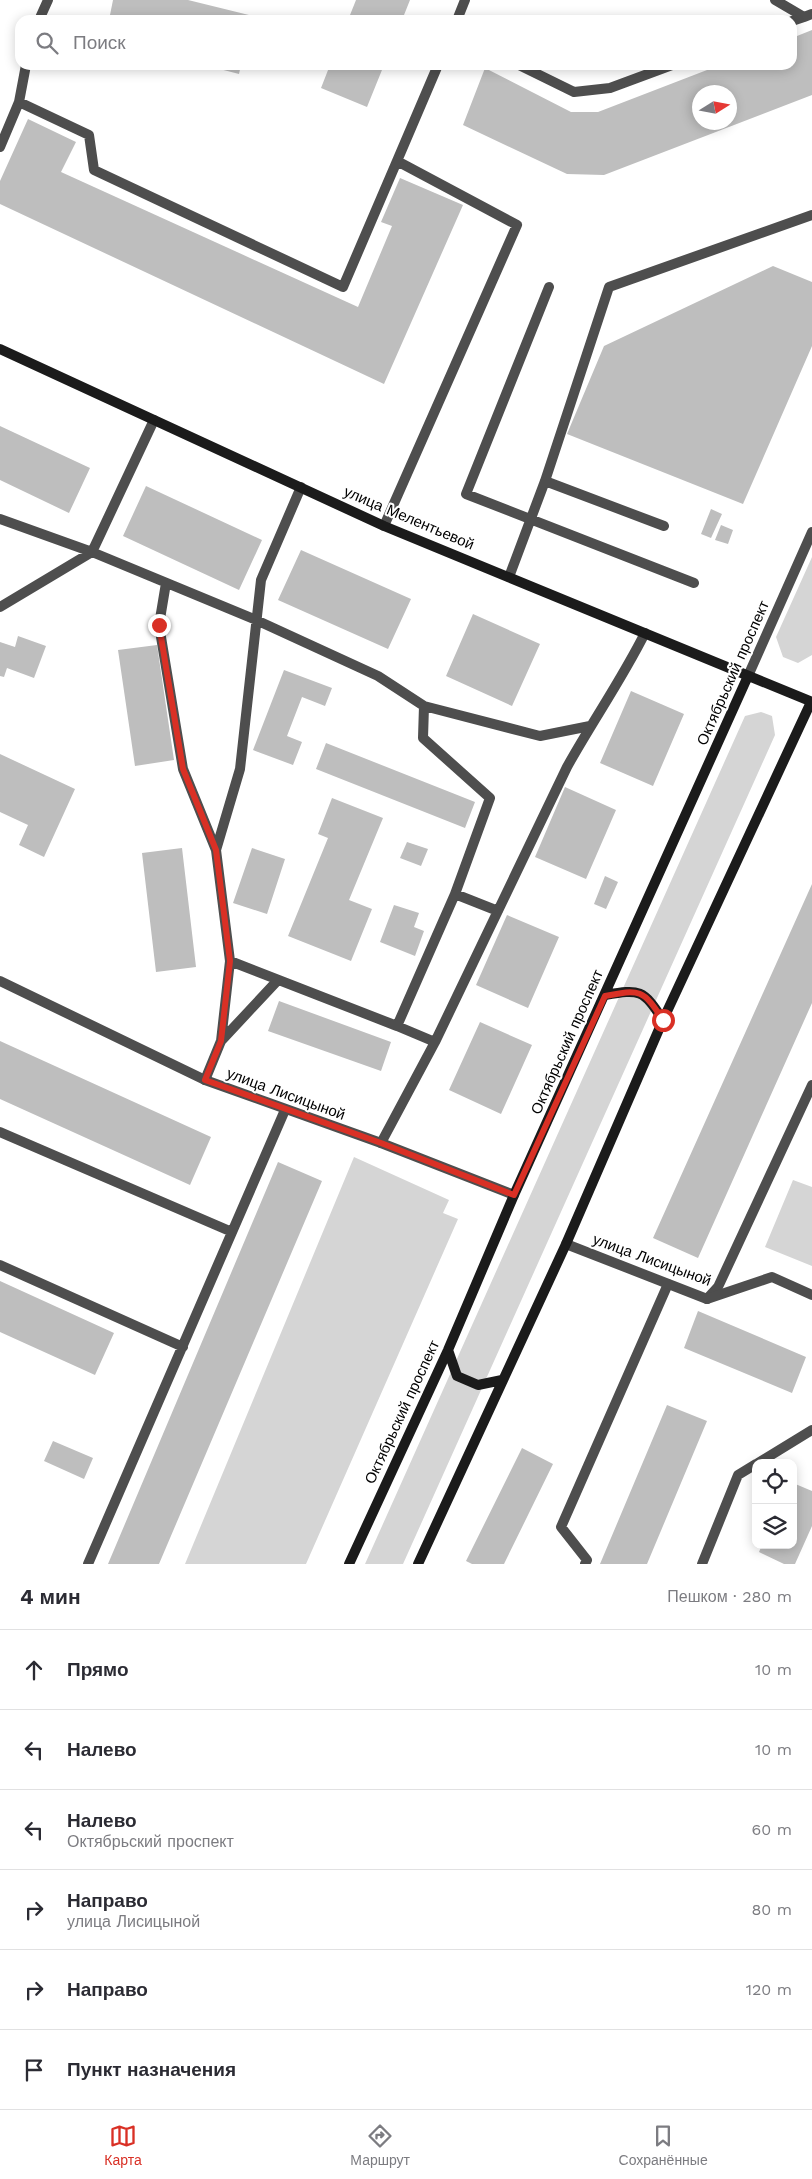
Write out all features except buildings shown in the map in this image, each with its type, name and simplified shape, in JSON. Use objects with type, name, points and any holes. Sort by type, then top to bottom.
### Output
[{"type":"main road","name":"улица Мелентьевой","points":[[0,349],[384,526],[812,701]]},
{"type":"main road","name":"Октябрьский проспект","points":[[348,1564],[448,1350],[514,1195],[748,676]]},
{"type":"main road","points":[[418,1564],[566,1244],[663,1020],[812,701]]},
{"type":"main road","points":[[605,996],[633,991],[650,999],[663,1020]]},
{"type":"main road","points":[[448,1350],[457,1376],[478,1385],[502,1380]]},
{"type":"street","points":[[42,15],[48,0]]},
{"type":"street","points":[[459,15],[465,0]]},
{"type":"street","points":[[775,0],[808,15]]},
{"type":"street","points":[[0,147],[19,102],[25,70]]},
{"type":"street","points":[[19,102],[89,135],[94,170],[343,287],[436,70]]},
{"type":"street","points":[[529,70],[574,92],[610,88],[659,70]]},
{"type":"street","points":[[384,526],[517,225],[397,161]]},
{"type":"street","points":[[509,577],[545,481],[610,287],[812,214]]},
{"type":"street","points":[[549,287],[466,494],[531,521],[694,583]]},
{"type":"street","points":[[0,606],[92,552],[154,420]]},
{"type":"street","points":[[545,481],[664,526]]},
{"type":"street","points":[[216,850],[240,769],[261,580],[300,487]]},
{"type":"street","points":[[0,519],[92,552],[256,620],[378,676],[424,706],[540,736],[590,726]]},
{"type":"street","name":"Октябрьский проспект","points":[[748,676],[812,532]]},
{"type":"street","points":[[166,583],[159,625],[183,769],[216,850],[230,961],[221,1041],[205,1080]]},
{"type":"street","points":[[381,1143],[435,1042],[568,767],[645,633]]},
{"type":"street","points":[[397,1026],[455,894],[490,798],[423,738],[424,706]]},
{"type":"street","points":[[455,894],[498,912]]},
{"type":"street","points":[[230,961],[435,1042]]},
{"type":"street","points":[[221,1041],[278,980]]},
{"type":"street","name":"улица Лисицыной","points":[[0,981],[205,1080],[381,1143],[514,1195]]},
{"type":"street","points":[[707,1300],[718,1287],[812,1085]]},
{"type":"street","points":[[88,1564],[286,1110]]},
{"type":"street","points":[[0,1132],[232,1232]]},
{"type":"street","name":"улица Лисицыной","points":[[566,1244],[707,1300],[772,1277],[812,1295]]},
{"type":"street","points":[[0,1265],[183,1347]]},
{"type":"street","points":[[585,1564],[587,1560],[561,1527],[668,1284]]},
{"type":"street","points":[[764,1459],[812,1430]]},
{"type":"street","points":[[702,1564],[738,1475],[752,1466]]},
{"type":"shaded area","points":[[812,557],[812,655],[798,663],[783,657],[776,637]]},
{"type":"shaded area","points":[[761,712],[772,716],[775,735],[403,1564],[365,1564],[745,716]]},
{"type":"shaded area","points":[[354,1157],[449,1200],[443,1213],[458,1219],[306,1564],[185,1564]]},
{"type":"shaded area","points":[[793,1180],[812,1187],[812,1266],[765,1247]]},
{"type":"route","points":[[159,625],[183,769],[216,850],[230,961],[221,1041],[205,1080],[381,1143],[514,1195],[605,996],[633,991],[650,999],[663,1020]]}]
